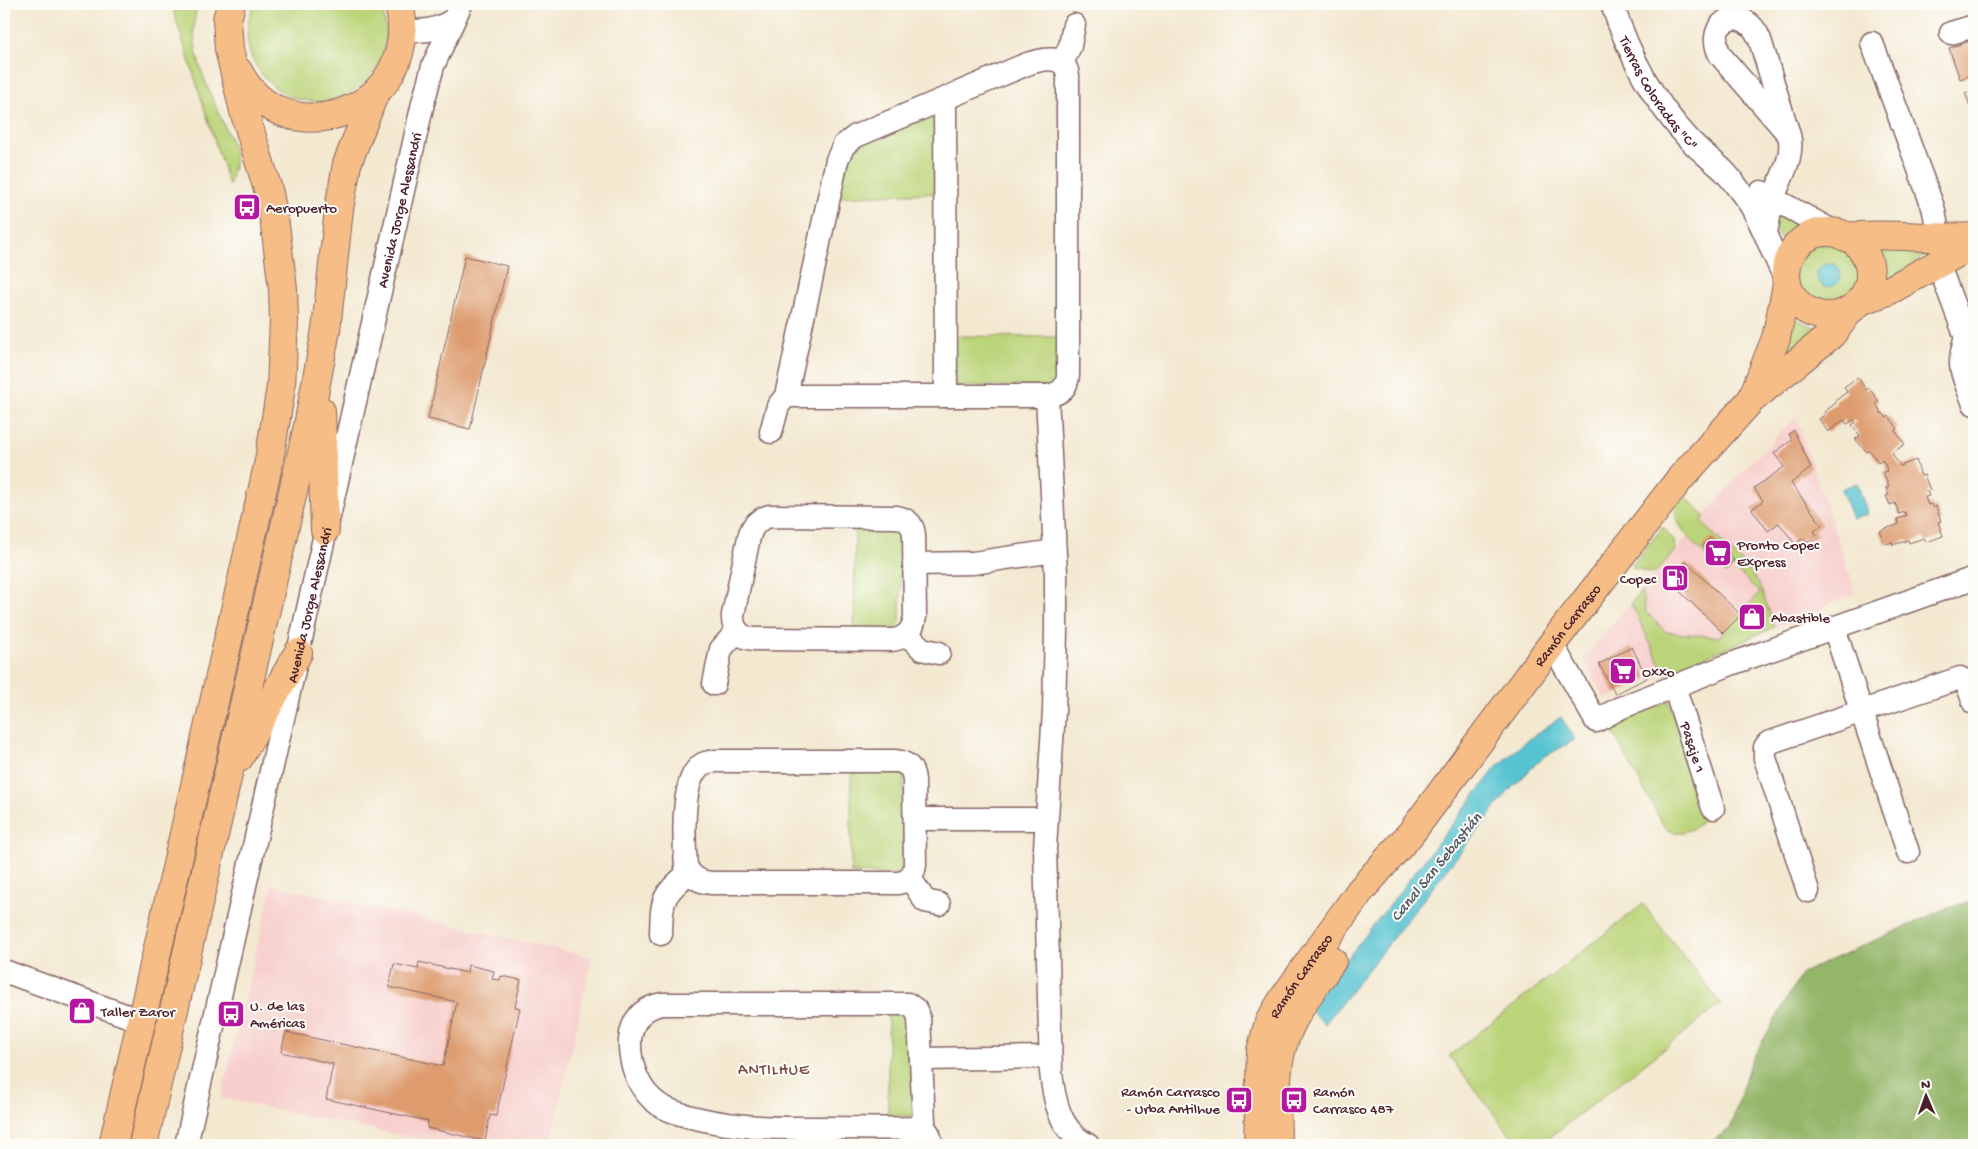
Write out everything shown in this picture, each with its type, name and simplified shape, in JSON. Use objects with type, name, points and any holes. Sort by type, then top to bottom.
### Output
[{"type":"main road","points":[[113,1145],[269,461],[281,387],[284,320],[283,288],[275,225],[267,185],[244,111],[227,34],[227,20],[231,4]]},
{"type":"main road","points":[[233,63],[245,82],[261,99],[274,107],[288,113],[318,117],[333,116],[362,104],[386,82],[395,66],[401,49],[403,14]]},
{"type":"main road","points":[[143,1145],[308,426],[331,291],[339,209],[347,164],[374,95]]},
{"type":"main road","points":[[1974,237],[1935,250],[1888,291],[1835,316],[1817,315],[1809,312],[1795,301],[1786,282],[1788,261],[1792,253],[1804,240],[1820,233],[1842,235],[1878,234],[1935,250],[1974,244]]},
{"type":"main road","points":[[1842,235],[1859,246],[1869,269],[1868,286],[1856,305]]},
{"type":"main road","name":"Ramón Carrasco","points":[[1752,399],[1764,373],[1776,338],[1786,282]]},
{"type":"main road","name":"Ramón Carrasco","points":[[1258,1145],[1261,1052],[1269,1022],[1283,999],[1360,891],[1410,833],[1552,644],[1679,480],[1752,399],[1832,334],[1856,305]]},
{"type":"main road","points":[[319,368],[325,530]]},
{"type":"main road","points":[[224,786],[298,653]]},
{"type":"main road","name":"Ramón Carrasco","points":[[1277,1145],[1278,1068],[1284,1039],[1297,1014],[1389,872],[1410,833]]},
{"type":"street","name":"Tierras Coloradas \"C\"","points":[[1612,4],[1628,47],[1655,96],[1685,136],[1723,171],[1749,203],[1766,233],[1786,282]]},
{"type":"street","points":[[403,14],[422,32],[435,30],[457,12]]},
{"type":"street","name":"Avenida Jorge Alessandri","points":[[186,1145],[420,112],[434,66],[457,12]]},
{"type":"street","points":[[1766,233],[1774,199],[1789,156],[1791,142],[1789,135],[1756,31],[1744,19],[1728,20],[1719,28],[1715,36],[1716,48],[1789,135]]},
{"type":"street","points":[[1062,63],[1070,46],[1074,25]]},
{"type":"street","points":[[1951,33],[1974,26]]},
{"type":"street","points":[[1872,43],[1933,207],[1936,221],[1935,250],[1970,341],[1961,352],[1960,364],[1974,404]]},
{"type":"street","points":[[771,432],[778,406],[786,396],[840,152],[850,139],[1038,60],[1054,59],[1062,63],[1068,76],[1068,375],[1065,386],[1061,391],[1047,396],[786,396]]},
{"type":"street","points":[[945,99],[946,396]]},
{"type":"street","name":"Tierras Coloradas \"C\"","points":[[1723,171],[1842,235]]},
{"type":"street","points":[[1047,396],[1054,551],[1056,670],[1046,818],[1044,887],[1050,1057],[1052,1087],[1062,1119],[1074,1135],[1088,1145]]},
{"type":"street","points":[[775,516],[903,518],[908,521],[914,530],[915,617],[912,630],[903,638],[891,640],[747,639],[737,632],[734,627],[733,615],[749,537],[754,525],[763,518],[775,516]]},
{"type":"street","points":[[914,564],[973,563],[1054,551]]},
{"type":"street","points":[[1552,644],[1596,720],[1674,686],[1974,578]]},
{"type":"street","points":[[1834,628],[1908,852]]},
{"type":"street","points":[[714,684],[721,649],[737,632]]},
{"type":"street","points":[[908,634],[922,649],[939,653]]},
{"type":"street","points":[[1808,891],[1765,758],[1765,747],[1773,740],[1960,678],[1966,681],[1974,703]]},
{"type":"street","name":"Pasaje 1","points":[[1674,686],[1713,808]]},
{"type":"street","points":[[708,762],[900,762],[908,766],[914,774],[915,865],[910,878],[898,883],[710,883],[698,881],[689,872],[686,860],[685,830],[688,795],[693,774],[701,765],[708,762]]},
{"type":"street","points":[[915,819],[1046,818]]},
{"type":"street","points":[[661,934],[664,897],[689,872]]},
{"type":"street","points":[[910,878],[926,901],[939,904]]},
{"type":"street","points":[[4,971],[141,1021]]},
{"type":"street","points":[[902,1003],[912,1007],[918,1014],[921,1060],[925,1117],[922,1124],[912,1128],[755,1128],[685,1116],[658,1104],[643,1088],[632,1060],[631,1035],[638,1016],[645,1010],[662,1004],[902,1003]]},
{"type":"street","points":[[921,1060],[1050,1057]]},
{"type":"street","points":[[922,1124],[929,1134],[932,1145]]},
{"type":"shaded area","points":[[1796,417],[1856,593],[1605,699],[1583,659],[1749,464]]},
{"type":"shaded area","points":[[272,885],[592,957],[550,1145],[449,1145],[221,1098]]},
{"type":"green space","points":[[178,4],[198,4],[194,34],[196,49],[205,80],[231,141],[234,153],[234,167],[229,186],[174,13]]},
{"type":"green space","points":[[254,4],[380,4],[386,33],[381,58],[368,78],[349,93],[326,101],[302,100],[278,90],[258,69],[250,54],[247,37]]},
{"type":"green space","points":[[936,114],[934,193],[835,197],[846,150]]},
{"type":"green space","points":[[1776,208],[1809,224],[1794,232],[1784,246],[1774,226]]},
{"type":"green space","points":[[1828,243],[1840,246],[1851,252],[1857,263],[1860,275],[1857,287],[1851,298],[1840,304],[1828,307],[1816,304],[1805,298],[1799,287],[1796,275],[1799,263],[1805,252],[1816,246]]},
{"type":"green space","points":[[1876,248],[1927,249],[1927,254],[1882,285],[1882,268]]},
{"type":"green space","points":[[1794,318],[1820,328],[1778,367]]},
{"type":"green space","points":[[952,336],[1061,337],[1060,387],[958,386],[952,377]]},
{"type":"green space","points":[[1682,494],[1705,515],[1701,522],[1740,560],[1759,584],[1775,627],[1665,674],[1631,603],[1641,591],[1646,612],[1666,632],[1719,637],[1760,593],[1733,567],[1726,574],[1704,554],[1681,528],[1675,512]]},
{"type":"green space","points":[[855,524],[893,525],[902,535],[900,623],[893,631],[854,631]]},
{"type":"green space","points":[[1663,527],[1674,541],[1676,550],[1654,574],[1633,568],[1632,565]]},
{"type":"green space","points":[[1669,701],[1706,811],[1704,817],[1695,827],[1683,832],[1670,831],[1665,828],[1610,727]]},
{"type":"green space","points":[[851,773],[904,773],[903,874],[851,873]]},
{"type":"green space","points":[[1974,900],[1974,1145],[1705,1145],[1730,1129],[1750,1063],[1802,973],[1947,908]]},
{"type":"green space","points":[[1643,904],[1721,1004],[1540,1145],[1518,1145],[1449,1056]]},
{"type":"green space","points":[[888,1012],[912,1012],[913,1116],[888,1116]]},
{"type":"water","points":[[1829,263],[1838,266],[1841,275],[1838,284],[1829,287],[1820,284],[1817,275],[1820,266]]},
{"type":"water","points":[[1857,483],[1868,514],[1852,519],[1841,489]]},
{"type":"water","name":"Canal San Sebastián","points":[[1561,717],[1575,740],[1542,758],[1508,792],[1325,1024],[1308,1009],[1496,768],[1526,741]]},
{"type":"building","points":[[1970,41],[1974,55],[1974,74],[1960,79],[1949,48]]},
{"type":"building","points":[[1974,89],[1974,117],[1965,93]]},
{"type":"building","points":[[465,256],[507,266],[470,429],[428,419]]},
{"type":"building","points":[[1858,377],[1866,390],[1869,388],[1879,401],[1876,403],[1882,414],[1887,418],[1889,416],[1898,429],[1895,431],[1905,444],[1892,453],[1900,466],[1916,460],[1921,476],[1924,475],[1930,490],[1927,491],[1929,496],[1925,497],[1928,505],[1931,504],[1933,508],[1936,506],[1941,521],[1938,522],[1943,536],[1926,542],[1924,538],[1909,543],[1908,540],[1893,545],[1893,542],[1885,544],[1880,531],[1899,524],[1897,519],[1906,516],[1905,512],[1899,514],[1895,503],[1890,505],[1886,496],[1889,495],[1886,488],[1889,487],[1883,472],[1887,471],[1885,464],[1882,460],[1879,463],[1869,450],[1867,452],[1855,439],[1860,436],[1852,425],[1856,422],[1854,420],[1847,424],[1844,420],[1828,432],[1819,419],[1826,414],[1824,412],[1836,403],[1835,401],[1847,392],[1844,387]]},
{"type":"building","points":[[1794,430],[1811,468],[1791,483],[1822,525],[1814,531],[1817,535],[1807,543],[1804,538],[1795,544],[1779,523],[1768,531],[1752,509],[1763,501],[1754,488],[1784,467],[1774,453],[1792,440],[1789,434]]},
{"type":"building","name":"Pronto Copec Express","points":[[1711,537],[1734,560],[1729,565],[1725,562],[1722,565],[1702,546]]},
{"type":"building","points":[[1686,562],[1741,615],[1723,633],[1668,580]]},
{"type":"building","name":"Oxxo","points":[[1632,647],[1647,678],[1615,694],[1599,664]]},
{"type":"building","points":[[419,962],[467,973],[468,965],[494,971],[492,979],[500,980],[501,976],[521,980],[515,1007],[520,1008],[496,1116],[490,1115],[485,1141],[427,1128],[428,1121],[326,1099],[333,1064],[281,1052],[286,1032],[443,1066],[457,1002],[389,987],[394,964],[418,969]]},
{"type":"place","name":"Aeropuerto","points":[[247,207]]},
{"type":"place","name":"Pronto Copec Express","points":[[1718,553]]},
{"type":"place","name":"Copec","points":[[1675,578]]},
{"type":"place","name":"Abastible","points":[[1752,617]]},
{"type":"place","name":"Oxxo","points":[[1623,671]]},
{"type":"place","name":"Taller Zaror","points":[[82,1011]]},
{"type":"place","name":"U. de las Américas","points":[[231,1014]]},
{"type":"place","name":"Ramón Carrasco - Urba Antilhue","points":[[1239,1100]]},
{"type":"place","name":"Ramón Carrasco 487","points":[[1294,1100]]},
{"type":"district","name":"ANTILHUE","points":[[774,1068]]}]
